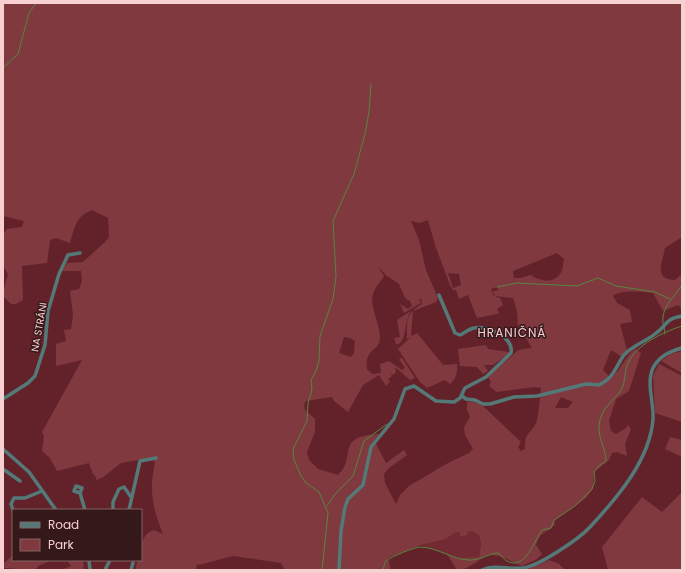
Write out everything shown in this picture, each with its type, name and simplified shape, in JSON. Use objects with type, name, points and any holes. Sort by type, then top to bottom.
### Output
[{"type":"street","name":"NA STRÁNI","points":[[3,398],[34,379],[45,345],[48,311],[59,274],[68,255],[80,253]]},
{"type":"street","points":[[439,295],[455,333],[460,335],[472,328],[481,328],[505,337],[512,346],[511,353],[506,359],[486,377],[467,386],[462,396],[458,400]]},
{"type":"street","points":[[339,570],[341,531],[345,507],[348,499],[360,489],[364,482],[369,451],[394,419],[407,387],[416,387],[436,401],[447,402],[458,400],[475,400],[483,404],[490,404],[514,397],[537,396],[586,384],[599,385],[615,372],[622,359],[629,351],[655,335],[665,322],[682,316]]},
{"type":"street","points":[[482,570],[494,566],[524,568],[535,564],[547,558],[589,528],[615,499],[630,477],[646,447],[652,423],[650,379],[653,368],[662,356],[682,348]]},
{"type":"street","points":[[462,396],[466,400]]},
{"type":"street","points":[[3,457],[5,451],[25,468],[55,509]]},
{"type":"street","points":[[129,509],[140,461],[156,458]]},
{"type":"street","points":[[3,468],[20,481]]},
{"type":"street","points":[[114,509],[113,502],[121,487],[126,489],[132,498]]},
{"type":"street","points":[[13,509],[11,504],[14,498],[25,498],[42,491]]},
{"type":"street","points":[[80,493],[84,509]]},
{"type":"street","points":[[105,570],[110,561]]},
{"type":"street","points":[[131,570],[133,563]]},
{"type":"shaded area","points":[[471,531],[479,535],[481,544],[479,557],[458,558],[421,545],[446,539],[454,533],[459,532],[461,537]]},
{"type":"green space","points":[[3,3],[682,3],[682,237],[665,248],[661,264],[661,273],[663,277],[675,280],[682,274],[682,309],[678,305],[663,311],[653,293],[621,292],[613,296],[617,303],[630,310],[632,322],[620,324],[627,350],[622,357],[611,350],[603,370],[611,378],[618,371],[628,355],[635,349],[641,353],[629,391],[616,399],[609,421],[611,431],[616,434],[625,429],[628,425],[631,429],[625,444],[627,456],[617,452],[612,453],[609,460],[594,472],[593,489],[586,498],[554,521],[555,524],[550,530],[540,536],[536,545],[542,554],[537,559],[522,566],[503,557],[491,555],[467,568],[457,570],[447,554],[458,558],[479,557],[481,544],[479,535],[471,531],[468,532],[467,535],[461,537],[459,532],[454,533],[446,539],[421,545],[388,558],[391,570],[285,570],[281,563],[233,556],[199,565],[197,564],[196,570],[135,570],[138,561],[142,561],[142,546],[146,534],[154,530],[163,534],[154,507],[152,490],[155,462],[151,458],[121,463],[102,478],[96,480],[89,463],[57,471],[50,458],[42,451],[44,436],[42,432],[82,360],[56,366],[56,344],[66,341],[64,330],[71,329],[73,315],[70,291],[79,289],[82,281],[81,271],[62,271],[67,263],[83,262],[105,242],[109,237],[108,218],[92,210],[82,216],[76,223],[70,243],[56,238],[50,240],[47,263],[22,266],[23,300],[16,304],[11,304],[4,297],[4,289],[8,274],[3,266],[3,234],[7,229],[22,227],[24,221],[3,216]],"holes":[[[428,220],[435,245],[450,285],[453,290],[456,290],[459,299],[468,295],[477,318],[499,313],[497,309],[503,305],[500,298],[494,296],[491,289],[497,287],[498,290],[493,291],[495,296],[513,298],[517,311],[518,325],[532,348],[518,351],[495,370],[488,377],[491,382],[489,386],[497,392],[534,387],[541,388],[537,420],[527,435],[525,449],[521,451],[518,447],[521,442],[483,406],[475,402],[467,402],[467,410],[470,417],[464,427],[465,435],[473,449],[469,453],[448,463],[409,486],[400,495],[396,504],[385,483],[384,474],[389,468],[407,455],[404,450],[386,463],[374,440],[380,434],[356,439],[351,443],[344,468],[338,475],[318,469],[309,460],[307,452],[315,432],[315,419],[305,410],[304,405],[306,401],[332,397],[334,401],[348,412],[363,385],[379,375],[386,386],[390,382],[388,379],[392,376],[390,372],[393,375],[396,372],[395,367],[410,380],[415,378],[402,358],[399,359],[405,368],[402,370],[389,361],[380,364],[381,373],[372,374],[367,369],[368,358],[379,343],[380,339],[372,299],[375,289],[384,276],[378,267],[387,276],[399,284],[405,298],[410,301],[412,306],[408,309],[400,304],[404,313],[421,303],[419,299],[421,299],[422,304],[412,311],[408,319],[407,339],[411,337],[398,349],[420,382],[427,388],[445,380],[450,384],[455,378],[457,364],[443,365],[417,333],[412,336],[411,334],[413,311],[436,302],[438,298],[426,270],[419,240],[411,221],[420,223]],[[557,253],[564,259],[561,273],[554,279],[542,280],[531,275],[521,278],[514,278],[513,271]],[[448,273],[459,274],[461,285],[453,288]],[[344,337],[355,341],[354,353],[351,357],[339,353]],[[561,397],[573,402],[568,408],[555,408]]]},
{"type":"green space","points":[[411,311],[407,321],[404,337],[399,344],[396,344],[394,338],[400,337],[397,320]]},
{"type":"green space","points":[[486,345],[488,349],[509,352],[509,354],[493,365],[484,365],[488,371],[483,374],[477,367],[460,366],[458,349]]},
{"type":"green space","points":[[682,351],[682,373],[661,361],[671,354]]},
{"type":"green space","points":[[659,364],[682,376],[682,422],[655,413],[653,376]]},
{"type":"green space","points":[[670,437],[682,440],[682,457],[665,449]]},
{"type":"green space","points":[[682,492],[682,570],[608,570],[602,547],[642,497],[662,512]]},
{"type":"green space","points":[[12,556],[12,561],[50,561],[38,566],[36,570],[3,568],[3,564]]},
{"type":"green space","points":[[549,560],[559,564],[565,570],[526,570]]},
{"type":"green space","points":[[68,561],[83,561],[84,570],[61,570],[71,566]]},
{"type":"waterway","points":[[3,68],[18,54],[29,13],[36,3]]},
{"type":"waterway","points":[[322,570],[328,513],[319,492],[306,483],[301,476],[294,460],[293,449],[307,421],[308,403],[312,390],[311,380],[319,361],[320,336],[333,299],[336,276],[333,221],[354,174],[365,134],[369,112],[371,84]]},
{"type":"waterway","points":[[497,287],[517,283],[577,286],[598,278],[616,286],[655,292],[670,299]]},
{"type":"waterway","points":[[663,324],[666,307],[682,285]]},
{"type":"waterway","points":[[383,570],[385,562],[388,559],[417,547],[432,549],[456,558],[468,560],[498,553],[507,561],[513,563],[519,562],[524,558],[542,530],[551,528],[554,520],[575,506],[592,489],[595,481],[594,472],[606,461],[599,431],[600,420],[604,410],[621,390],[624,384],[627,366],[632,356],[637,350],[651,340],[682,326]]},
{"type":"waterway","points":[[664,327],[665,334]]},
{"type":"waterway","points":[[327,506],[335,494],[353,476],[364,441],[387,424]]},
{"type":"district","name":"HRANIČNÁ","points":[[512,332]]}]
